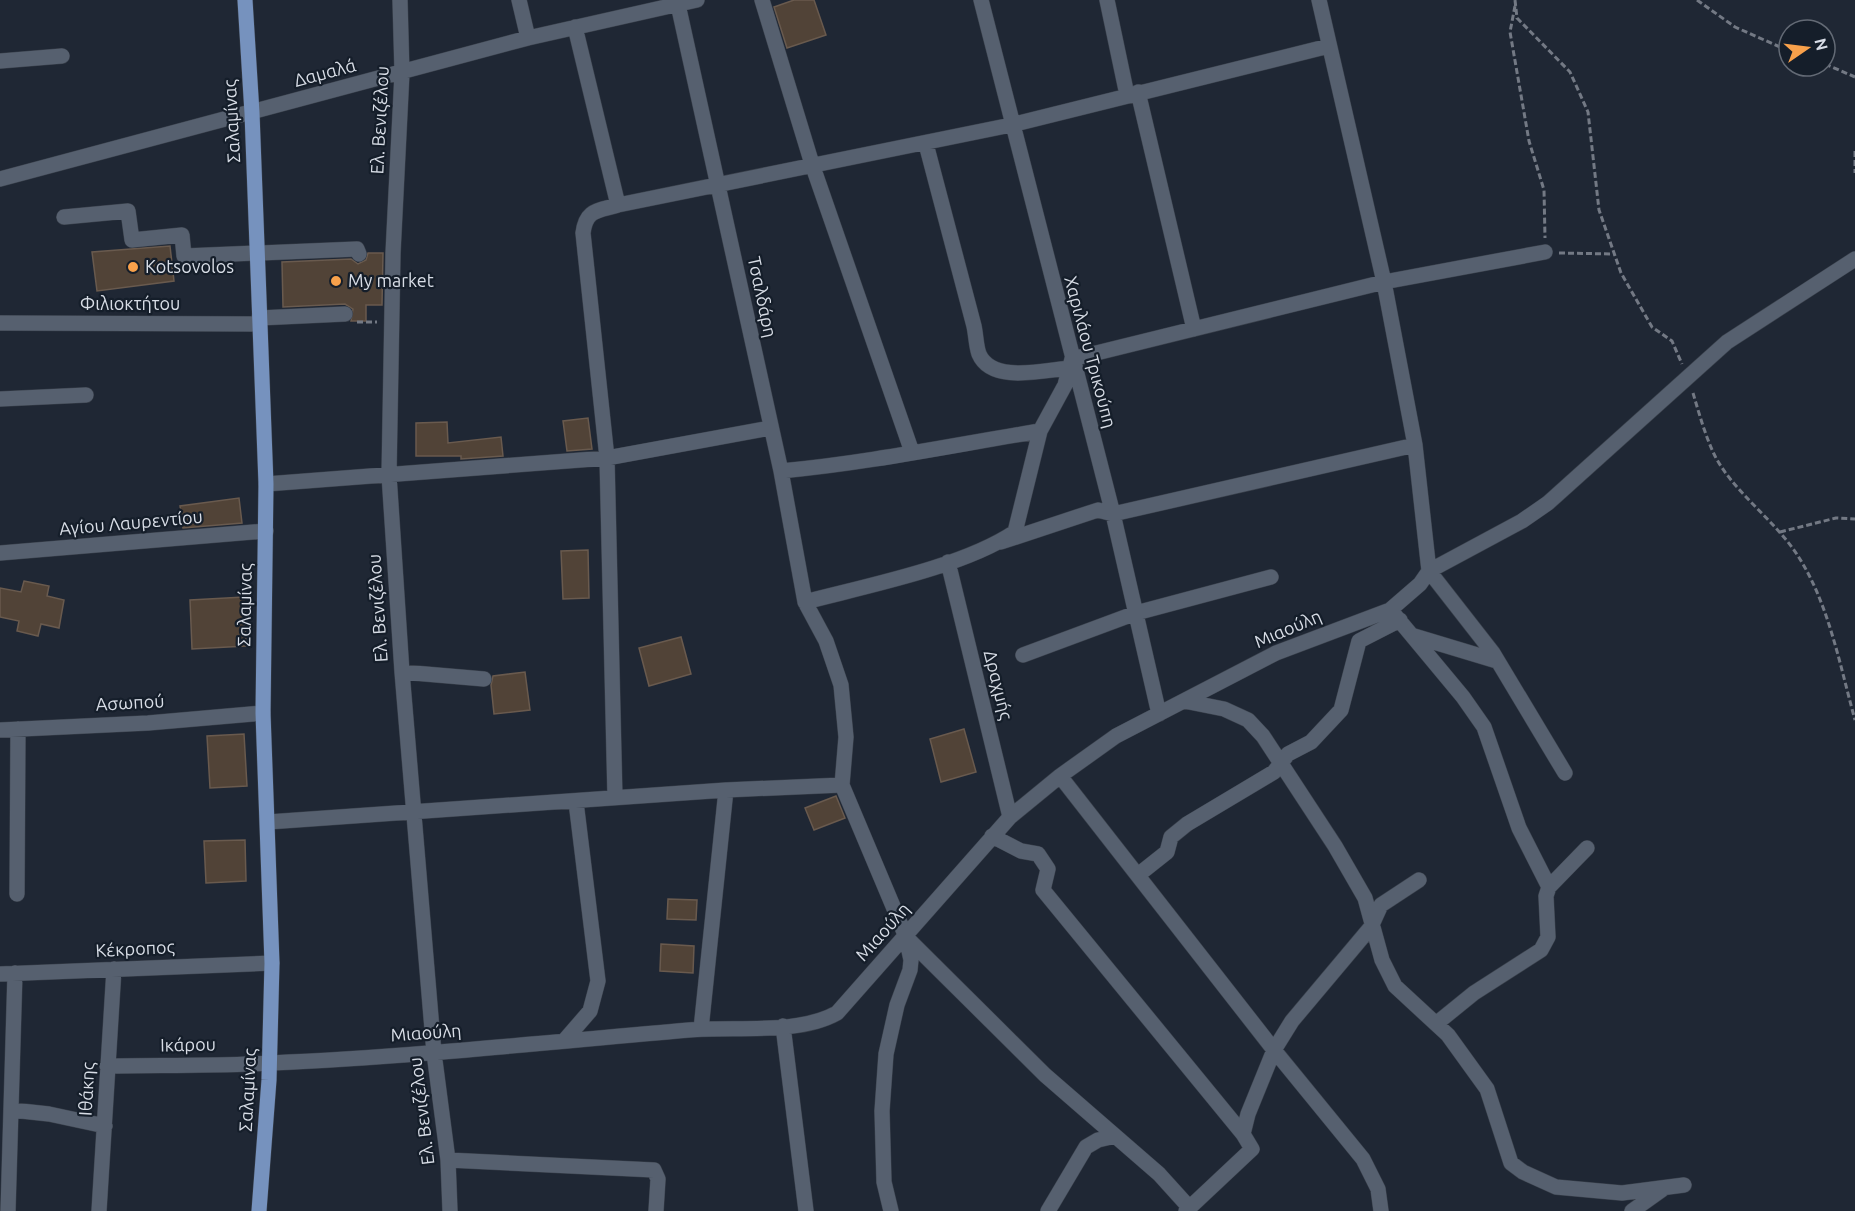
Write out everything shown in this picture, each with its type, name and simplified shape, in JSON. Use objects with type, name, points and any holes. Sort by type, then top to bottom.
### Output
[{"type":"main road","name":"Σαλαμίνας","points":[[245,0],[252,113],[266,484],[262,713],[272,963],[270,1063],[259,1211]]},
{"type":"street","name":"Ελ. Βενιζέλου","points":[[400,0],[402,73],[393,252],[389,475],[402,672],[434,1053],[448,1160],[450,1211]]},
{"type":"street","points":[[519,0],[528,38]]},
{"type":"street","name":"Δαμαλά","points":[[0,179],[528,38],[678,2],[697,0]]},
{"type":"street","points":[[762,0],[812,164],[912,452]]},
{"type":"street","name":"Χαριλάου Τρικούπη","points":[[981,0],[1071,363],[1113,514],[1159,714]]},
{"type":"street","points":[[1107,0],[1194,329]]},
{"type":"street","points":[[1319,0],[1384,282],[1415,445],[1429,571],[1497,661],[1565,773]]},
{"type":"street","name":"Τσαλδάρη","points":[[678,2],[781,471],[805,602],[826,641],[840,685],[846,737],[842,785]]},
{"type":"street","points":[[575,27],[618,205]]},
{"type":"street","points":[[615,798],[607,458],[583,233],[584,222],[589,214],[618,205],[719,186],[812,164],[926,144],[1011,125],[1329,46]]},
{"type":"street","points":[[0,61],[62,56]]},
{"type":"street","points":[[926,144],[975,326],[979,354],[991,368],[1004,372],[1071,363],[1194,329],[1384,282],[1545,252]]},
{"type":"street","points":[[64,217],[128,211],[132,240],[182,235],[184,256],[357,249],[359,254]]},
{"type":"street","points":[[1429,571],[1522,521],[1548,503],[1727,342],[1855,259]]},
{"type":"street","name":"Φιλιοκτήτου","points":[[0,323],[259,321],[345,314]]},
{"type":"street","points":[[1001,542],[1015,532],[1040,431],[1065,385],[1071,363]]},
{"type":"street","points":[[0,399],[86,395]]},
{"type":"street","points":[[266,484],[607,458],[770,428]]},
{"type":"street","points":[[781,471],[864,463],[912,452],[1040,431]]},
{"type":"street","points":[[805,602],[948,562],[1098,510],[1113,514],[1415,445]]},
{"type":"street","name":"Αγίου Λαυρεντίου","points":[[0,553],[266,531]]},
{"type":"street","name":"Δραχμής","points":[[948,562],[1010,817]]},
{"type":"street","name":"Μιαούλη","points":[[270,1063],[434,1053],[701,1029],[783,1026],[825,1020],[837,1013],[1010,817],[1060,776],[1116,736],[1298,643],[1395,615],[1429,571]]},
{"type":"street","points":[[1023,655],[1136,613],[1271,577]]},
{"type":"street","points":[[1138,875],[1167,852],[1171,837],[1187,824],[1274,772],[1288,754],[1311,742],[1341,710],[1359,641],[1395,615],[1414,636],[1484,727],[1519,828],[1549,887]]},
{"type":"street","points":[[1414,636],[1497,661]]},
{"type":"street","points":[[402,672],[484,679]]},
{"type":"street","points":[[1184,701],[1224,709],[1248,720],[1263,736],[1335,846],[1365,898],[1371,927],[1382,960],[1395,986],[1411,1003],[1437,1023],[1487,1089],[1511,1162],[1523,1172],[1556,1187],[1574,1190],[1622,1193],[1684,1185]]},
{"type":"street","name":"Ασωπού","points":[[0,730],[262,713]]},
{"type":"street","points":[[17,894],[18,729]]},
{"type":"street","points":[[1060,776],[1274,1050],[1371,1169],[1378,1189],[1381,1211]]},
{"type":"street","points":[[268,822],[726,790],[842,785],[906,937],[911,960],[910,970],[897,1005],[886,1054],[882,1111],[884,1182],[891,1211]]},
{"type":"street","points":[[701,1029],[726,790]]},
{"type":"street","points":[[564,1041],[590,1011],[598,981],[576,802]]},
{"type":"street","points":[[906,937],[1045,1075],[1160,1174],[1187,1208],[1252,1149],[1243,1134],[1042,890],[1048,869],[1038,854],[1021,851],[992,836]]},
{"type":"street","points":[[1437,1023],[1474,993],[1540,951],[1548,937],[1546,896],[1549,887],[1587,848]]},
{"type":"street","points":[[1243,1134],[1248,1114],[1274,1050],[1292,1021],[1371,927],[1381,905],[1419,880]]},
{"type":"street","name":"Κέκροπος","points":[[7,973],[272,963]]},
{"type":"street","name":"Ιθάκης","points":[[99,1211],[114,969]]},
{"type":"street","points":[[7,973],[12,1110],[8,1211]]},
{"type":"street","points":[[783,1026],[806,1211]]},
{"type":"street","name":"Ικάρου","points":[[108,1066],[270,1063]]},
{"type":"street","points":[[12,1110],[48,1114],[105,1126]]},
{"type":"street","points":[[1048,1211],[1086,1147],[1098,1140],[1115,1136]]},
{"type":"street","points":[[448,1160],[654,1170],[658,1179],[656,1211]]},
{"type":"street","points":[[1632,1211],[1663,1189]]},
{"type":"path","points":[[1697,0],[1735,27],[1777,46]]},
{"type":"path","points":[[1515,2],[1510,32],[1529,141],[1544,190],[1545,252],[1614,254]]},
{"type":"path","points":[[1515,2],[1517,18],[1570,72],[1588,112],[1599,210],[1614,254],[1652,327],[1672,341],[1688,378],[1714,455],[1736,485],[1780,532],[1798,556],[1818,594],[1855,720]]},
{"type":"path","points":[[1837,69],[1855,76]]},
{"type":"path","points":[[1855,151],[1855,173]]},
{"type":"path","points":[[1780,532],[1836,518],[1855,519]]},
{"type":"building","points":[[794,0],[814,0],[826,35],[787,48],[774,7]]},
{"type":"building","name":"Kotsovolos","points":[[170,246],[174,281],[97,291],[92,252]]},
{"type":"building","name":"My market","points":[[368,253],[383,253],[382,305],[366,305],[366,321],[351,321],[353,309],[345,304],[283,307],[282,262],[351,259],[358,264],[366,260]]},
{"type":"building","points":[[588,418],[592,449],[567,451],[563,421]]},
{"type":"building","points":[[447,422],[448,443],[501,437],[503,456],[461,459],[461,456],[416,456],[416,423]]},
{"type":"building","points":[[239,498],[242,523],[183,528],[180,506]]},
{"type":"building","points":[[588,550],[589,598],[563,599],[561,551]]},
{"type":"building","points":[[24,581],[49,586],[47,596],[64,600],[59,628],[41,624],[38,636],[17,631],[19,621],[0,617],[0,588],[21,592]]},
{"type":"building","points":[[244,597],[246,646],[192,649],[190,600]]},
{"type":"building","points":[[681,637],[691,674],[649,686],[639,648]]},
{"type":"building","points":[[525,672],[530,710],[494,714],[491,685],[493,676]]},
{"type":"building","points":[[964,729],[976,772],[941,782],[930,739]]},
{"type":"building","points":[[244,734],[247,786],[210,788],[207,736]]},
{"type":"building","points":[[836,796],[845,818],[814,830],[805,808]]},
{"type":"building","points":[[245,840],[246,881],[206,883],[204,841]]},
{"type":"building","points":[[668,899],[697,900],[696,920],[667,919]]},
{"type":"building","points":[[661,944],[694,946],[693,973],[660,971]]},
{"type":"place","name":"Kotsovolos","points":[[133,267]]},
{"type":"place","name":"My market","points":[[336,281]]}]
